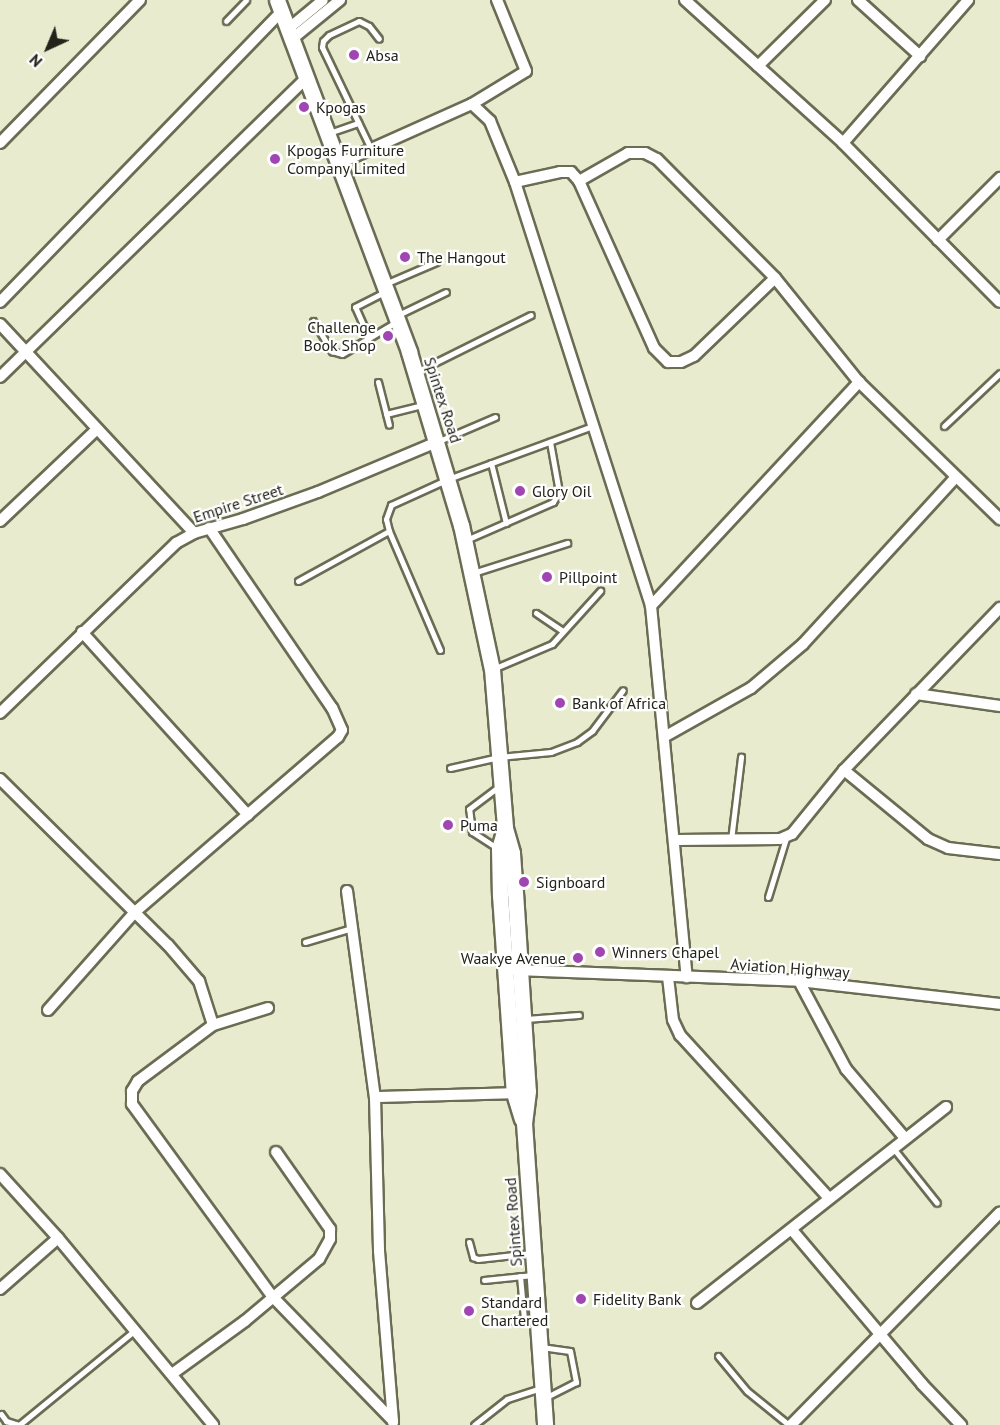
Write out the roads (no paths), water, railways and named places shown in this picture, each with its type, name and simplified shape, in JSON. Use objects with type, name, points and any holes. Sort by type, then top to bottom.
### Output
[{"type":"main road","name":"Spintex Road","points":[[279,6],[398,319],[465,541],[492,669],[506,828],[512,853],[513,1093],[524,1123]]},
{"type":"main road","name":"Spintex Road","points":[[506,828],[499,849],[513,970],[523,1019],[528,1091],[524,1123],[533,1253],[527,1275],[531,1318],[540,1347],[546,1425]]},
{"type":"street","points":[[0,143],[140,0]]},
{"type":"street","points":[[290,34],[323,0]]},
{"type":"street","points":[[290,34],[340,0]]},
{"type":"street","points":[[340,163],[472,104],[526,71],[497,0]]},
{"type":"street","points":[[685,0],[843,143],[938,240],[998,297]]},
{"type":"street","points":[[758,66],[825,0]]},
{"type":"street","points":[[858,0],[920,56]]},
{"type":"street","points":[[843,143],[968,0]]},
{"type":"street","points":[[0,302],[279,6]]},
{"type":"street","points":[[0,377],[307,77]]},
{"type":"street","points":[[472,104],[488,117],[515,182],[651,606],[676,840],[687,977]]},
{"type":"street","points":[[579,181],[628,153],[645,153],[657,159],[775,278],[859,382],[955,478],[1000,519]]},
{"type":"street","points":[[515,182],[571,172],[579,181],[654,348],[668,362],[681,362],[694,356],[775,278]]},
{"type":"street","points":[[938,240],[1000,178]]},
{"type":"street","points":[[0,324],[194,533]]},
{"type":"street","points":[[651,606],[859,382]]},
{"type":"street","points":[[0,521],[97,429]]},
{"type":"street","name":"Empire Street","points":[[0,713],[176,543],[194,533],[318,492],[437,442]]},
{"type":"street","points":[[664,736],[751,688],[803,644],[955,478]]},
{"type":"street","points":[[48,1010],[135,912],[338,737],[342,730],[332,708],[209,528]]},
{"type":"street","points":[[676,840],[786,838],[844,770],[1000,608]]},
{"type":"street","points":[[82,632],[248,815]]},
{"type":"street","points":[[916,694],[1000,706]]},
{"type":"street","points":[[844,770],[928,839],[948,849],[1000,854]]},
{"type":"street","points":[[0,780],[135,912],[199,981],[213,1025]]},
{"type":"street","points":[[346,891],[375,1097],[379,1251],[393,1423]]},
{"type":"street","name":"Aviation Highway","points":[[513,970],[799,981],[1000,1004]]},
{"type":"street","points":[[668,977],[673,1020],[680,1035],[829,1198]]},
{"type":"street","points":[[799,981],[846,1069],[905,1138]]},
{"type":"street","points":[[268,1008],[213,1025],[138,1081],[132,1091],[132,1104],[272,1296],[393,1423]]},
{"type":"street","points":[[375,1097],[513,1093]]},
{"type":"street","points":[[697,1303],[946,1107]]},
{"type":"street","points":[[172,1374],[245,1321],[320,1258],[330,1239],[330,1229],[276,1152]]},
{"type":"street","points":[[0,1174],[58,1238],[213,1425]]},
{"type":"street","points":[[790,1425],[882,1335],[1000,1212]]},
{"type":"street","points":[[792,1230],[922,1384],[961,1425]]},
{"type":"street","points":[[0,1289],[58,1238]]},
{"type":"lane","points":[[226,21],[246,0]]},
{"type":"lane","points":[[371,149],[322,47],[323,41],[352,22],[359,21],[369,26],[378,39]]},
{"type":"lane","points":[[328,133],[358,123]]},
{"type":"lane","points":[[369,338],[354,307],[386,287],[436,262]]},
{"type":"lane","points":[[313,321],[332,351],[342,354],[446,292]]},
{"type":"lane","points":[[415,372],[531,315]]},
{"type":"lane","points":[[944,426],[1000,373]]},
{"type":"lane","points":[[378,382],[389,425]]},
{"type":"lane","points":[[386,414],[425,405]]},
{"type":"lane","points":[[437,442],[495,417]]},
{"type":"lane","points":[[440,650],[389,531],[387,519],[391,506],[448,479],[593,426]]},
{"type":"lane","points":[[465,541],[556,498],[559,492],[550,442]]},
{"type":"lane","points":[[491,463],[506,523]]},
{"type":"lane","points":[[298,581],[389,531]]},
{"type":"lane","points":[[472,574],[567,543]]},
{"type":"lane","points":[[492,669],[552,644],[600,591]]},
{"type":"lane","points":[[536,613],[563,631]]},
{"type":"lane","points":[[450,768],[499,757],[551,752],[577,742],[591,731],[623,690]]},
{"type":"lane","points":[[731,840],[741,758]]},
{"type":"lane","points":[[499,849],[472,832],[469,809],[502,785]]},
{"type":"lane","points":[[768,897],[786,838]]},
{"type":"lane","points":[[305,942],[351,928]]},
{"type":"lane","points":[[523,1019],[579,1014]]},
{"type":"lane","points":[[893,1148],[937,1203]]},
{"type":"lane","points":[[469,1242],[473,1257],[478,1259],[533,1253]]},
{"type":"lane","points":[[484,1280],[527,1275]]},
{"type":"lane","points":[[495,1323],[531,1318]]},
{"type":"lane","points":[[1,1414],[6,1421],[19,1425],[135,1330]]},
{"type":"lane","points":[[474,1425],[507,1399],[543,1393],[576,1382],[570,1351],[540,1347]]},
{"type":"lane","points":[[718,1356],[747,1391],[790,1425]]},
{"type":"place","name":"Absa","points":[[354,55]]},
{"type":"place","name":"Kpogas","points":[[304,107]]},
{"type":"place","name":"Kpogas Furniture Company Limited","points":[[275,159]]},
{"type":"place","name":"The Hangout","points":[[405,257]]},
{"type":"place","name":"Challenge Book Shop","points":[[388,336]]},
{"type":"place","name":"Glory Oil","points":[[520,491]]},
{"type":"place","name":"Pillpoint","points":[[547,577]]},
{"type":"place","name":"Bank of Africa","points":[[560,703]]},
{"type":"place","name":"Puma","points":[[448,825]]},
{"type":"place","name":"Signboard","points":[[524,882]]},
{"type":"place","name":"Winners Chapel","points":[[600,952]]},
{"type":"place","name":"Waakye Avenue","points":[[578,958]]},
{"type":"place","name":"Fidelity Bank","points":[[581,1299]]},
{"type":"place","name":"Standard Chartered","points":[[469,1311]]}]
